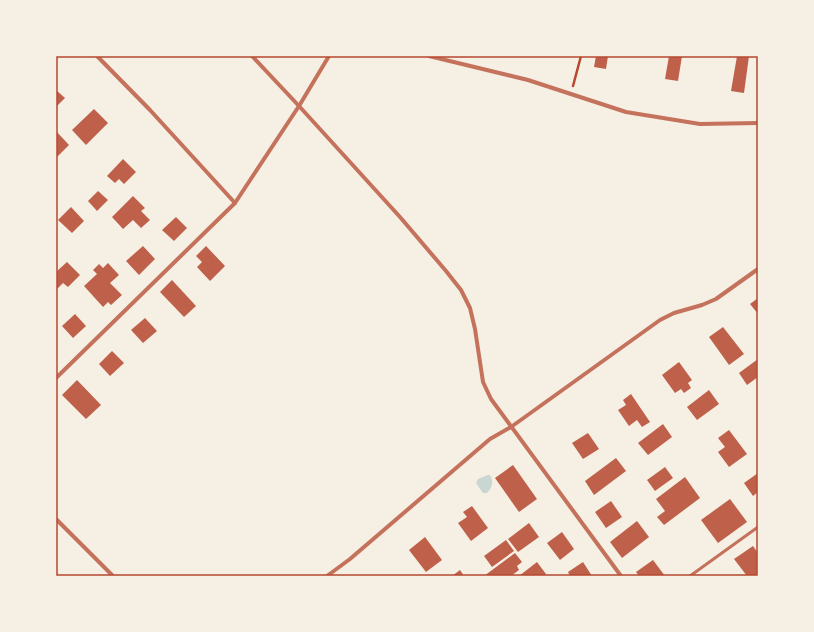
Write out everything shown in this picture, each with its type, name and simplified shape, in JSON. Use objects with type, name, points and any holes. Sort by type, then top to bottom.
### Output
[{"type":"street","points":[[98,56],[150,110],[235,203]]},
{"type":"street","points":[[252,56],[400,217],[461,290],[470,308],[475,329],[483,382],[491,399],[621,576]]},
{"type":"street","points":[[56,378],[235,203],[299,106],[329,56]]},
{"type":"street","points":[[429,56],[528,80],[626,112],[700,124],[758,123]]},
{"type":"street","points":[[327,576],[350,559],[490,439],[511,427],[660,320],[674,313],[702,305],[716,299],[758,269]]},
{"type":"street","points":[[56,519],[112,576]]},
{"type":"lane","points":[[690,576],[758,527]]},
{"type":"path","points":[[571,94],[581,56]]},
{"type":"shaded area","points":[[490,475],[492,480],[492,485],[487,493],[483,493],[476,483],[478,479]]},
{"type":"building","points":[[596,56],[608,56],[606,69],[594,67]]},
{"type":"building","points":[[669,56],[682,56],[678,81],[665,79]]},
{"type":"building","points":[[737,56],[749,56],[744,93],[731,91]]},
{"type":"building","points":[[56,90],[65,98],[56,107]]},
{"type":"building","points":[[94,109],[108,123],[86,145],[72,130]]},
{"type":"building","points":[[56,131],[69,145],[56,158]]},
{"type":"building","points":[[123,159],[136,172],[124,184],[119,179],[115,183],[107,176]]},
{"type":"building","points":[[98,191],[108,200],[97,211],[88,201]]},
{"type":"building","points":[[133,196],[145,208],[141,211],[150,220],[141,228],[133,220],[123,229],[112,217]]},
{"type":"building","points":[[71,207],[84,221],[72,233],[58,220]]},
{"type":"building","points":[[176,217],[187,228],[174,241],[162,230]]},
{"type":"building","points":[[143,246],[155,259],[139,275],[126,261]]},
{"type":"building","points":[[206,246],[225,266],[210,281],[197,267],[202,262],[196,256]]},
{"type":"building","points":[[67,262],[80,275],[68,287],[63,283],[56,290],[56,272]]},
{"type":"building","points":[[108,263],[119,275],[110,283],[122,295],[111,305],[108,302],[103,307],[84,286],[97,274],[93,270],[99,264],[103,268]]},
{"type":"building","points":[[172,280],[196,306],[184,317],[160,292]]},
{"type":"building","points":[[758,298],[758,314],[750,304]]},
{"type":"building","points":[[75,314],[86,326],[73,338],[62,326]]},
{"type":"building","points":[[145,318],[157,331],[143,343],[131,330]]},
{"type":"building","points":[[723,327],[744,354],[729,365],[709,337]]},
{"type":"building","points":[[112,351],[124,363],[110,376],[99,364]]},
{"type":"building","points":[[758,359],[758,377],[747,385],[739,373]]},
{"type":"building","points":[[679,362],[692,380],[688,383],[691,388],[684,393],[681,389],[675,393],[662,375]]},
{"type":"building","points":[[77,380],[101,405],[86,419],[62,395]]},
{"type":"building","points":[[709,390],[719,404],[697,420],[687,407]]},
{"type":"building","points":[[631,394],[650,422],[642,427],[637,420],[629,426],[618,410],[626,405],[623,400]]},
{"type":"building","points":[[663,424],[672,437],[648,455],[638,443]]},
{"type":"building","points":[[729,430],[747,454],[729,467],[718,452],[725,447],[718,438]]},
{"type":"building","points":[[588,433],[599,449],[583,459],[572,443]]},
{"type":"building","points":[[616,458],[626,471],[594,495],[585,481]]},
{"type":"building","points":[[513,465],[537,499],[519,512],[495,478]]},
{"type":"building","points":[[665,467],[673,478],[655,491],[647,480]]},
{"type":"building","points":[[758,473],[758,492],[753,496],[744,483]]},
{"type":"building","points":[[685,477],[700,498],[664,525],[657,517],[665,511],[656,499]]},
{"type":"building","points":[[730,499],[747,522],[718,543],[701,520]]},
{"type":"building","points":[[611,501],[622,517],[606,528],[595,512]]},
{"type":"building","points":[[472,506],[488,528],[471,541],[458,523],[467,517],[463,512]]},
{"type":"building","points":[[637,521],[649,537],[622,558],[610,542]]},
{"type":"building","points":[[529,523],[539,537],[518,552],[508,539]]},
{"type":"building","points":[[562,532],[574,549],[560,560],[547,543]]},
{"type":"building","points":[[425,537],[442,560],[426,572],[409,550]]},
{"type":"building","points":[[506,540],[514,551],[492,567],[484,556]]},
{"type":"building","points":[[753,546],[758,553],[758,576],[747,576],[734,559]]},
{"type":"building","points":[[515,553],[522,562],[517,566],[519,570],[511,576],[484,576]]},
{"type":"building","points":[[653,560],[665,576],[639,576],[636,572]]},
{"type":"building","points":[[537,562],[546,574],[544,576],[519,576]]},
{"type":"building","points":[[583,562],[592,576],[570,576],[568,572]]},
{"type":"building","points":[[460,570],[464,576],[452,576]]}]
